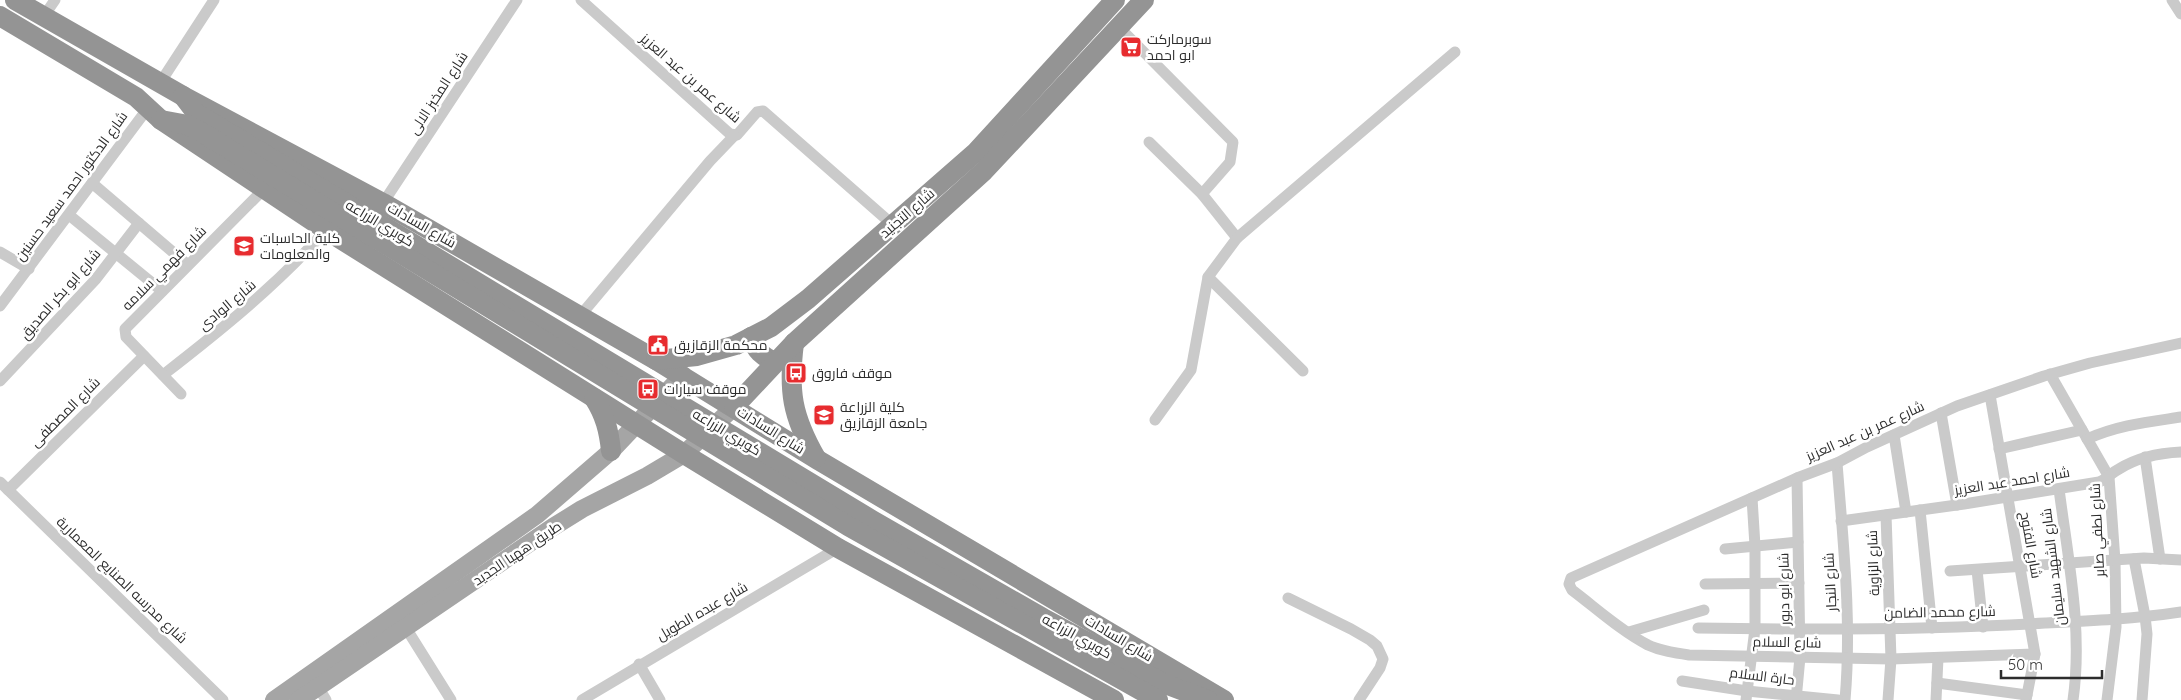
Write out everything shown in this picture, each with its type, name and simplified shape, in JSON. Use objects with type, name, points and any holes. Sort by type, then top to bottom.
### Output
[{"type":"highway","name":"شارع السادات","points":[[15,0],[49,8],[160,83],[383,203],[683,375],[818,460],[1224,700]]},
{"type":"highway","name":"شارع التجنيد","points":[[656,360],[697,356],[736,345],[771,327],[808,300],[976,152],[1115,0]]},
{"type":"highway","name":"شارع التجنيد","points":[[734,407],[794,343],[977,178],[1144,0]]},
{"type":"highway","points":[[0,16],[136,98],[154,114],[326,230],[684,454],[838,548],[1114,700]]},
{"type":"highway","points":[[1085,33],[1101,47]]},
{"type":"highway","name":"كوبري الزراعه","points":[[183,96],[196,113],[872,520],[1043,618],[1165,684],[1208,700]]},
{"type":"highway","name":"كوبري الزراعه","points":[[154,114],[194,129],[848,526],[1158,700]]},
{"type":"highway","points":[[751,337],[760,353],[775,362]]},
{"type":"highway","points":[[794,343],[791,368],[792,400],[805,438],[818,460]]},
{"type":"highway","points":[[594,398],[604,414],[610,432],[611,451]]},
{"type":"main road","name":"طريق ههيا الجديد","points":[[274,700],[537,515],[611,451],[683,375]]},
{"type":"main road","name":"طريق ههيا الجديد","points":[[299,700],[322,694],[406,628],[553,527],[684,454],[734,407]]},
{"type":"street","points":[[160,83],[214,0]]},
{"type":"street","name":"شارع المخبز الالى","points":[[383,203],[517,0]]},
{"type":"street","points":[[2172,0],[2181,14]]},
{"type":"street","name":"شارع عمر بن عبد العزيز","points":[[589,3],[730,134],[734,136],[739,133],[757,112],[763,112],[893,225]]},
{"type":"street","points":[[1119,27],[1233,142],[1230,162],[1202,194]]},
{"type":"street","points":[[1155,420],[1191,370],[1208,277],[1237,238],[1455,52]]},
{"type":"street","name":"شارع الدكتور احمد سعيد حسنين","points":[[0,306],[92,183],[154,114]]},
{"type":"street","points":[[580,316],[710,161],[734,136]]},
{"type":"street","points":[[1149,142],[1202,194],[1237,238]]},
{"type":"street","points":[[92,183],[188,265]]},
{"type":"street","name":"شارع فهمي سلامه","points":[[181,394],[126,337],[126,329],[264,189]]},
{"type":"street","points":[[69,215],[162,291]]},
{"type":"street","name":"شارع ابو بكر الصديق","points":[[0,381],[89,286],[139,223]]},
{"type":"street","name":"شارع الوادى","points":[[163,376],[262,295],[296,264],[326,230]]},
{"type":"street","points":[[0,252],[29,269]]},
{"type":"street","points":[[1208,277],[1303,372]]},
{"type":"street","name":"شارع عمر بن عبد العزيز","points":[[1571,578],[1797,478],[1837,463],[1941,413],[2050,374],[2181,343]]},
{"type":"street","name":"شارع المصطفى","points":[[4,486],[144,356]]},
{"type":"street","name":"شارع لطفي صابر","points":[[2050,374],[2109,477],[2115,561],[2116,619],[2107,700]]},
{"type":"street","name":"شارع الفتوح","points":[[1990,395],[2035,654],[2027,698]]},
{"type":"street","points":[[1941,413],[1957,505]]},
{"type":"street","points":[[1999,449],[2085,435],[2123,425],[2181,417]]},
{"type":"street","points":[[1894,435],[1906,512]]},
{"type":"street","name":"شارع احمد عبد العزيز","points":[[1841,521],[1957,505],[2099,482],[2109,477],[2117,469],[2146,457],[2181,452]]},
{"type":"street","points":[[2146,457],[2160,559]]},
{"type":"street","name":"شارع النجار","points":[[1837,463],[1848,628],[1849,658],[1845,700]]},
{"type":"street","name":"شارع ابو دبور","points":[[1797,478],[1800,629],[1797,698]]},
{"type":"street","name":"شارع مدرسه الصنايع المعمارية","points":[[4,486],[223,700]]},
{"type":"street","name":"شارع الشهيد سليمان","points":[[2059,489],[2076,622],[2076,669],[2073,700]]},
{"type":"street","points":[[1746,696],[1755,629],[1756,546],[1752,498]]},
{"type":"street","points":[[1920,510],[1932,628]]},
{"type":"street","name":"شارع الزاوية","points":[[1886,515],[1891,659],[1888,700]]},
{"type":"street","points":[[1724,549],[1798,542]]},
{"type":"street","name":"شارع عبده الطويل","points":[[582,700],[838,548]]},
{"type":"street","points":[[2134,559],[2147,634],[2142,700]]},
{"type":"street","points":[[1950,571],[2020,568],[2134,559],[2181,560]]},
{"type":"street","points":[[1977,570],[1983,627]]},
{"type":"street","name":"شارع السلام","points":[[1571,578],[1569,584],[1572,590],[1629,632],[1648,644],[1668,652],[1690,655],[1891,659],[2035,654]]},
{"type":"street","points":[[1705,584],[1799,583]]},
{"type":"street","points":[[1288,598],[1351,629],[1377,646],[1383,659],[1380,668],[1359,700]]},
{"type":"street","points":[[1629,632],[1704,610]]},
{"type":"street","name":"شارع محمد الضامن","points":[[1698,628],[1983,627],[2116,619],[2181,612]]},
{"type":"street","points":[[406,628],[450,700]]},
{"type":"street","points":[[1936,700],[1938,658]]},
{"type":"street","points":[[640,664],[660,700]]},
{"type":"street","name":"حارة السلام","points":[[1682,680],[1746,696],[1838,700]]},
{"type":"street","points":[[1937,683],[2027,698]]},
{"type":"place","name":"سوبرماركت ابو احمد","points":[[1131,47]]},
{"type":"place","name":"كلية الحاسبات والمعلومات","points":[[244,246]]},
{"type":"place","name":"محكمة الزقازيق","points":[[658,345]]},
{"type":"place","name":"موقف فاروق","points":[[796,373]]},
{"type":"place","name":"موقف سيارات","points":[[648,389]]},
{"type":"place","name":"كلية الزراعة جامعة الزقازيق","points":[[824,415]]}]
